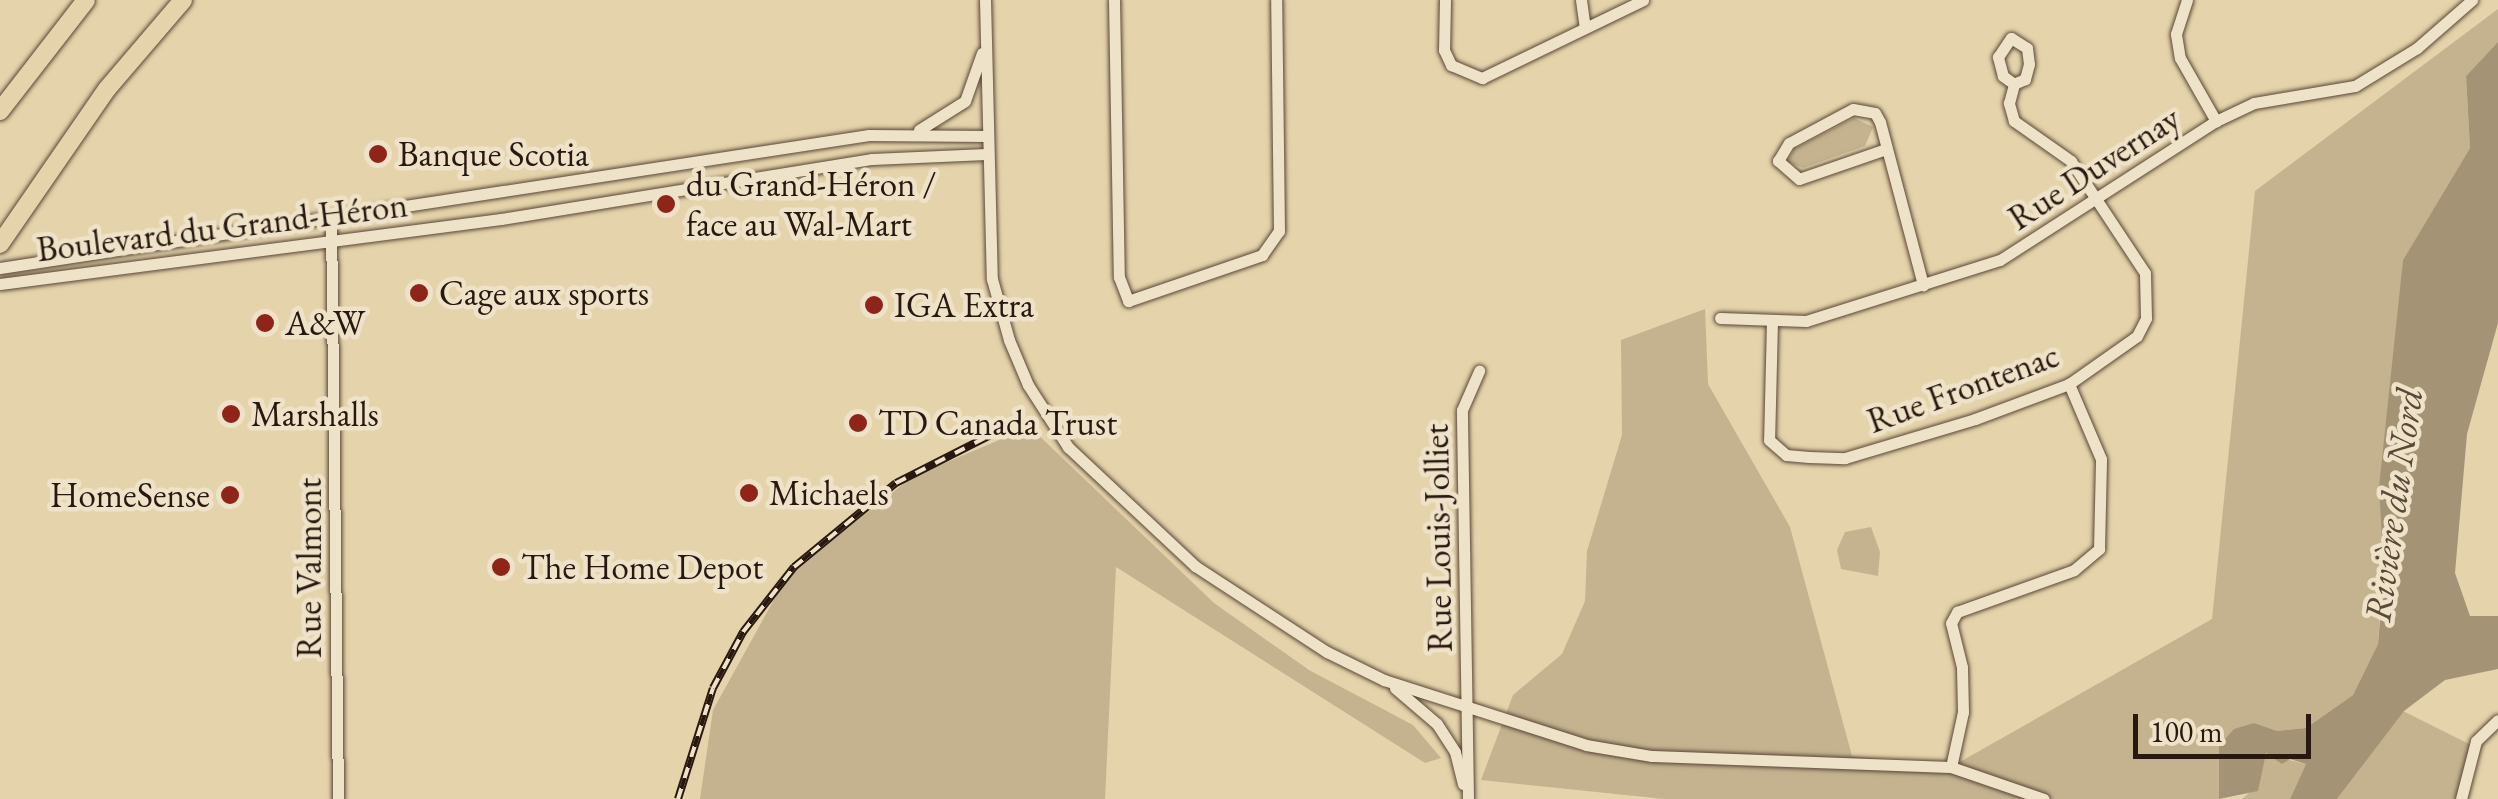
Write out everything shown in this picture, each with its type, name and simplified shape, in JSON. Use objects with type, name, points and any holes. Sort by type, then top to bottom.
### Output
[{"type":"highway","points":[[56,37],[77,0]]},
{"type":"highway","points":[[0,111],[86,0]]},
{"type":"highway","points":[[0,244],[107,89],[183,0]]},
{"type":"street","points":[[985,0],[992,279],[1028,385],[1068,447],[1195,566],[1327,652],[1384,680],[1586,745],[1652,756],[1951,767],[2044,799]]},
{"type":"street","points":[[1114,0],[1118,277],[1128,302],[1262,255],[1279,231],[1276,0]]},
{"type":"street","points":[[1445,0],[1444,50],[1465,75],[1482,78],[1643,0]]},
{"type":"street","points":[[1581,0],[1585,28]]},
{"type":"street","points":[[2187,0],[2176,34],[2180,58],[2216,121]]},
{"type":"street","name":"Rue Duvernay","points":[[1720,318],[1806,321],[1922,286],[2021,250],[2216,121],[2254,103],[2355,86],[2417,48],[2472,0]]},
{"type":"street","points":[[905,134],[945,119],[965,101],[986,44]]},
{"type":"street","name":"Rue Frontenac","points":[[1772,320],[1769,440],[1786,455],[1844,458],[2068,384],[2137,336],[2146,318],[2144,273],[2058,147],[2014,121],[2009,103],[2014,84]]},
{"type":"street","points":[[1886,149],[1799,179],[1778,162],[1789,144],[1865,107],[1880,122],[1922,286]]},
{"type":"street","name":"Boulevard du Grand-Héron","points":[[0,268],[905,134],[987,136]]},
{"type":"street","name":"Boulevard du Grand-Héron","points":[[6,283],[329,242],[872,159],[986,154]]},
{"type":"street","name":"Rue Valmont","points":[[330,217],[338,799]]},
{"type":"street","name":"Rue Louis-Jolliet","points":[[1468,799],[1462,410],[1480,371]]},
{"type":"street","points":[[1951,767],[1963,712],[1962,667],[1951,623],[1956,612],[2074,570],[2099,549],[2101,459],[2068,384]]},
{"type":"street","points":[[1384,680],[1437,724],[1455,752],[1468,799]]},
{"type":"street","points":[[2461,799],[2476,741],[2498,720]]},
{"type":"shaded area","points":[[2498,9],[2498,42],[2466,76],[2470,148],[2403,260],[2378,644],[2353,695],[2306,728],[2276,731],[2254,723],[2219,746],[2219,799],[1664,799],[1481,780],[1513,695],[1562,654],[1585,601],[1587,551],[1622,435],[1621,340],[1705,309],[1708,384],[1790,527],[1852,756],[1951,767],[2212,619],[2255,191]]},
{"type":"shaded area","points":[[1854,118],[1873,127],[1865,146],[1803,168],[1788,162],[1794,149]]},
{"type":"shaded area","points":[[1030,427],[1214,603],[1309,670],[1413,725],[1441,758],[1425,763],[1116,567],[1105,799],[700,799],[713,710],[787,576],[912,477]]},
{"type":"shaded area","points":[[1871,527],[1880,552],[1878,576],[1841,569],[1837,550],[1845,532]]},
{"type":"shaded area","points":[[2403,711],[2475,747],[2461,799],[2337,799]]},
{"type":"shaded area","points":[[2264,754],[2306,764],[2290,799],[2242,799],[2258,785]]},
{"type":"water","name":"Rivière du Nord","points":[[2498,42],[2498,323],[2467,434],[2455,573],[2470,616],[2498,616],[2498,669],[2445,680],[2404,711],[2337,799],[2290,799],[2306,764],[2290,759],[2282,764],[2266,753],[2258,791],[2219,799],[2219,746],[2234,729],[2254,723],[2277,731],[2306,728],[2353,695],[2378,644],[2384,572],[2379,487],[2403,260],[2470,148],[2466,76]]},
{"type":"railway","points":[[678,799],[713,688],[743,632],[794,567],[896,483],[1024,418]]},
{"type":"place","name":"Banque Scotia","points":[[378,154]]},
{"type":"place","name":"du Grand-Héron / face au Wal-Mart","points":[[666,204]]},
{"type":"place","name":"Cage aux sports","points":[[419,293]]},
{"type":"place","name":"IGA Extra","points":[[874,305]]},
{"type":"place","name":"A&W","points":[[265,323]]},
{"type":"place","name":"Marshalls","points":[[231,414]]},
{"type":"place","name":"TD Canada Trust","points":[[858,423]]},
{"type":"place","name":"Michaels","points":[[749,493]]},
{"type":"place","name":"HomeSense","points":[[230,495]]},
{"type":"place","name":"The Home Depot","points":[[501,567]]}]
